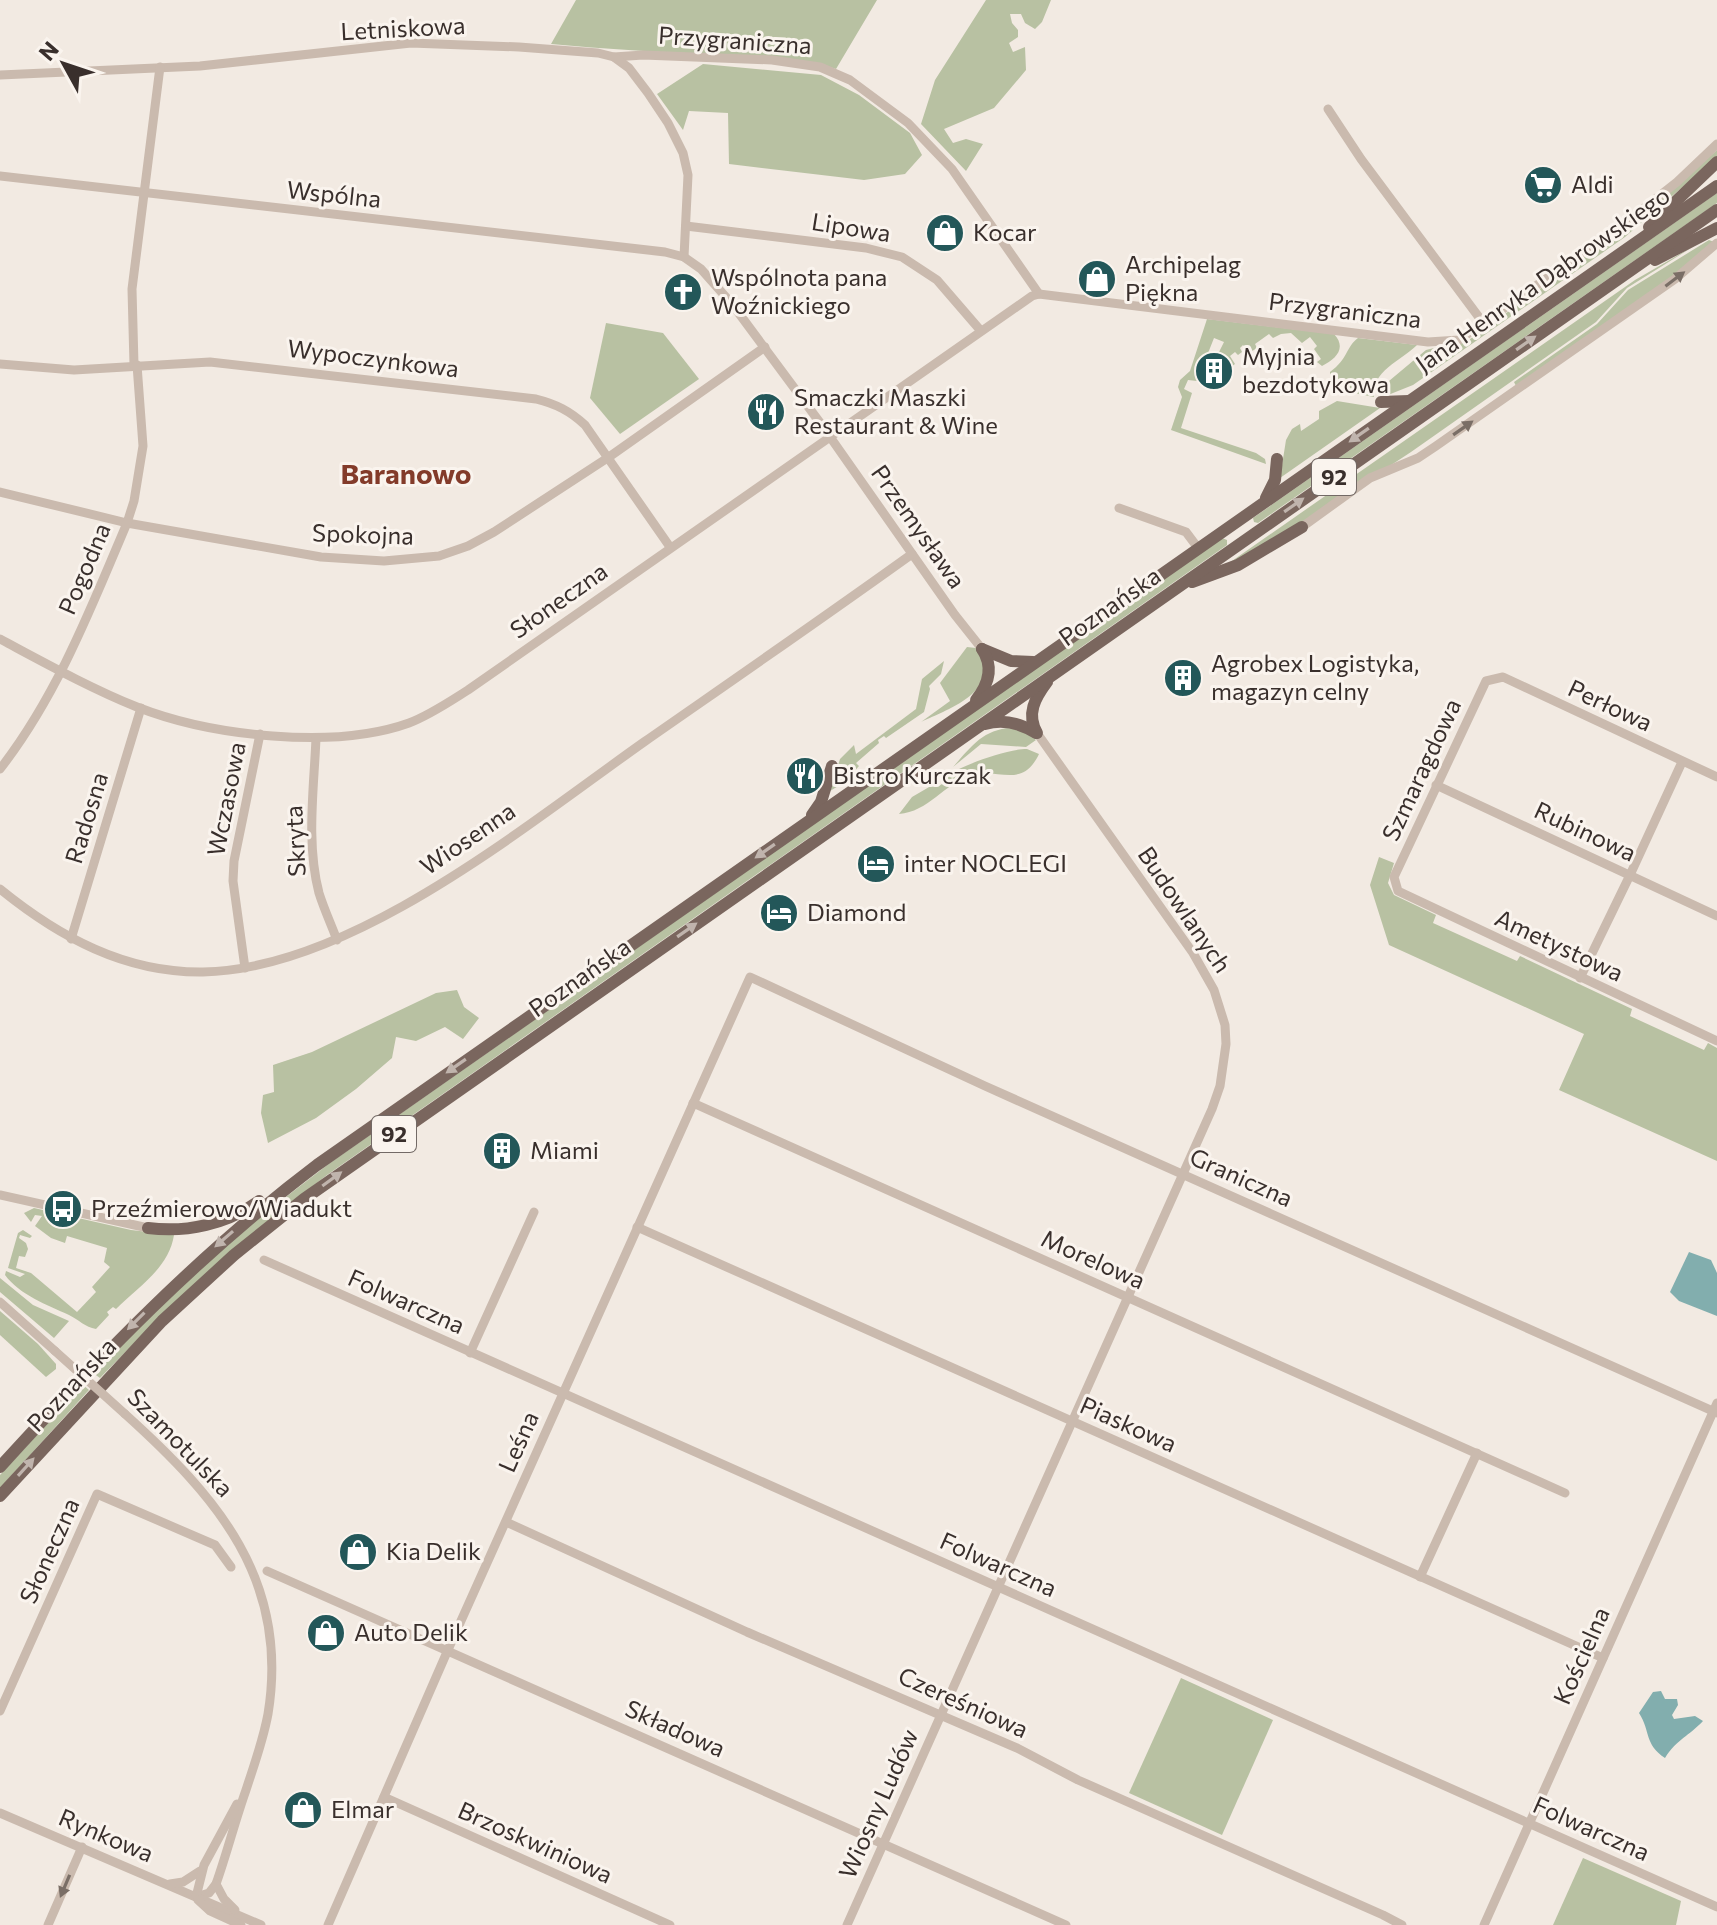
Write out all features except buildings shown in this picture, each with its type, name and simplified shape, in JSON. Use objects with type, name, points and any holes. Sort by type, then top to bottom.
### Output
[{"type":"main road","points":[[1630,246],[1717,162]]},
{"type":"main road","name":"Jana Henryka Dąbrowskiego","points":[[1198,548],[1717,186]]},
{"type":"main road","name":"Jana Henryka Dąbrowskiego","points":[[1230,550],[1717,210]]},
{"type":"main road","points":[[1620,278],[1717,228]]},
{"type":"main road","points":[[1381,402],[1409,401]]},
{"type":"main road","points":[[1259,505],[1274,483],[1277,459]]},
{"type":"main road","points":[[1177,587],[1238,565],[1302,527]]},
{"type":"main road","name":"Poznańska","points":[[0,1467],[148,1309],[224,1239],[300,1178],[1198,548]]},
{"type":"main road","name":"Poznańska","points":[[0,1496],[162,1321],[221,1266],[304,1199],[1230,550]]},
{"type":"main road","points":[[982,649],[1014,662],[1028,663],[1039,659]]},
{"type":"main road","points":[[965,711],[979,696],[988,679],[988,661],[982,649]]},
{"type":"main road","points":[[1037,733],[1032,718],[1034,702],[1048,681],[1063,667]]},
{"type":"main road","points":[[978,726],[994,721],[1004,722],[1037,733]]},
{"type":"main road","points":[[803,824],[821,802],[832,766]]},
{"type":"main road","points":[[148,1228],[179,1229],[217,1222],[244,1211],[300,1178]]},
{"type":"street","name":"Letniskowa","points":[[0,75],[230,64],[422,43],[519,47],[614,57]]},
{"type":"street","name":"Przygraniczna","points":[[614,57],[643,55],[772,60],[820,67],[850,80],[908,123],[952,169],[1039,294],[1433,342],[1459,340],[1484,324],[1657,199],[1717,144]]},
{"type":"street","points":[[614,57],[629,68],[648,93],[683,153],[688,175],[684,257]]},
{"type":"street","name":"Pogodna","points":[[0,769],[25,737],[61,671],[134,501],[143,446],[132,289],[160,67]]},
{"type":"street","points":[[1328,109],[1361,159],[1484,324]]},
{"type":"street","name":"Wspólna","points":[[0,176],[665,252]]},
{"type":"street","name":"Lipowa","points":[[686,226],[866,248],[902,257],[944,286],[981,331]]},
{"type":"street","points":[[1302,527],[1370,478],[1418,458],[1436,446],[1665,287],[1717,243]]},
{"type":"street","name":"Przemysława","points":[[665,252],[684,257],[712,280],[765,347],[982,649]]},
{"type":"street","name":"Słoneczna","points":[[0,639],[141,708],[217,727],[316,738],[366,733],[407,724],[468,690],[1024,301],[1039,294]]},
{"type":"street","name":"Spokojna","points":[[0,492],[127,523],[321,557],[384,561],[439,556],[481,539],[609,457],[765,347]]},
{"type":"street","name":"Wypoczynkowa","points":[[0,364],[74,370],[210,362],[536,399],[556,404],[573,414],[609,457],[670,547]]},
{"type":"street","points":[[1119,508],[1186,532],[1198,548]]},
{"type":"street","name":"Wiosenna","points":[[0,889],[32,915],[71,939],[110,956],[164,969],[203,972],[245,968],[291,957],[337,940],[420,895],[485,853],[912,554]]},
{"type":"street","name":"Perłowa","points":[[1486,681],[1503,677],[1717,777]]},
{"type":"street","name":"Szmaragdowa","points":[[1394,877],[1486,681]]},
{"type":"street","name":"Radosna","points":[[71,939],[141,708]]},
{"type":"street","name":"Budowlanych","points":[[1037,733],[1205,971],[1220,1007],[1226,1044],[1220,1086],[1183,1174]]},
{"type":"street","name":"Wczasowa","points":[[245,968],[233,881],[234,861],[260,734]]},
{"type":"street","name":"Skryta","points":[[316,738],[313,854],[319,892],[337,940]]},
{"type":"street","points":[[1580,978],[1682,762]]},
{"type":"street","name":"Rubinowa","points":[[1436,785],[1717,916]]},
{"type":"street","name":"Ametystowa","points":[[1394,877],[1398,891],[1717,1041]]},
{"type":"street","name":"Graniczna","points":[[750,977],[827,1015],[1716,1409]]},
{"type":"street","name":"Leśna","points":[[328,1925],[750,977]]},
{"type":"street","name":"Morelowa","points":[[693,1103],[1565,1493]]},
{"type":"street","name":"Wiosny Ludów","points":[[847,1925],[1183,1174]]},
{"type":"street","points":[[0,1195],[148,1228]]},
{"type":"street","points":[[470,1353],[534,1212]]},
{"type":"street","name":"Piaskowa","points":[[637,1227],[1603,1658]]},
{"type":"street","name":"Folwarczna","points":[[264,1260],[1717,1907]]},
{"type":"street","name":"Szamotulska","points":[[0,1302],[180,1464],[209,1496],[238,1540],[257,1584],[270,1645],[270,1699],[261,1746],[216,1884]]},
{"type":"street","name":"Kościelna","points":[[1484,1925],[1716,1409]]},
{"type":"street","points":[[1420,1577],[1477,1453]]},
{"type":"street","name":"Słoneczna","points":[[0,1711],[97,1494],[215,1545],[231,1567]]},
{"type":"street","name":"Czereśniowa","points":[[506,1522],[747,1632],[1017,1748],[1078,1780],[1402,1925]]},
{"type":"street","name":"Składowa","points":[[267,1571],[1066,1925]]},
{"type":"street","name":"Szamotulska","points":[[196,1897],[204,1865],[245,1791]]},
{"type":"street","name":"Brzoskwiniowa","points":[[384,1797],[670,1925]]},
{"type":"street","name":"Rynkowa","points":[[0,1813],[196,1897],[210,1911],[261,1925]]},
{"type":"street","points":[[48,1925],[82,1847]]},
{"type":"street","points":[[164,1883],[186,1881],[204,1865]]},
{"type":"street","points":[[196,1897],[209,1893],[216,1884],[229,1905],[245,1922]]},
{"type":"green space","points":[[576,0],[877,0],[836,69],[775,58],[551,44]]},
{"type":"green space","points":[[986,0],[1051,0],[1042,22],[1035,29],[1025,23],[1021,14],[1010,14],[1018,37],[1009,43],[1013,52],[1025,47],[1026,70],[994,108],[944,129],[953,143],[966,139],[983,144],[966,171],[921,124],[935,80]]},
{"type":"green space","points":[[703,64],[821,75],[859,95],[910,133],[922,155],[905,174],[864,180],[729,164],[728,113],[689,111],[683,130],[657,94]]},
{"type":"green space","points":[[1717,150],[1717,157],[1625,237],[1413,385],[1388,395],[1389,381],[1426,350],[1470,339],[1651,209]]},
{"type":"green space","points":[[1717,193],[1717,203],[1258,523],[1254,522],[1253,518]]},
{"type":"green space","points":[[1709,240],[1714,242],[1676,275],[1516,386],[1514,382],[1597,324],[1628,290]]},
{"type":"green space","points":[[1699,243],[1627,288],[1596,322],[1411,452],[1300,525],[1219,570],[1635,280]]},
{"type":"green space","points":[[1207,319],[1334,334],[1338,339],[1338,353],[1322,366],[1317,362],[1321,359],[1310,337],[1302,343],[1291,333],[1273,338],[1269,334],[1249,353],[1243,345],[1240,348],[1242,352],[1230,356],[1235,364],[1232,366],[1219,352],[1224,342],[1214,338],[1197,381],[1188,380],[1184,389],[1192,393],[1181,428],[1256,453],[1265,459],[1266,464],[1171,430],[1182,397],[1178,387],[1180,380],[1190,371]]},
{"type":"green space","points":[[606,323],[663,333],[699,379],[620,434],[590,398]]},
{"type":"green space","points":[[1358,338],[1417,345],[1388,367],[1377,380],[1374,397],[1343,391],[1330,378],[1330,372]]},
{"type":"green space","points":[[1337,401],[1380,408],[1280,478],[1286,440],[1292,429],[1300,424],[1301,431],[1319,419],[1319,411]]},
{"type":"green space","points":[[1222,538],[1227,540],[1227,545],[327,1175],[210,1272],[100,1378],[93,1373],[134,1330],[235,1236],[330,1163]]},
{"type":"green space","points":[[967,647],[976,648],[983,664],[984,677],[979,686],[962,702],[921,722],[950,701],[940,683]]},
{"type":"green space","points":[[944,661],[941,674],[929,686],[924,712],[886,738],[884,736],[878,740],[879,743],[856,763],[859,766],[845,782],[830,791],[840,759],[854,745],[856,754],[916,709],[922,679]]},
{"type":"green space","points":[[1011,728],[1028,733],[1036,740],[1026,747],[981,744],[953,767],[985,736]]},
{"type":"green space","points":[[1027,749],[1039,754],[1025,771],[1009,775],[971,775],[919,808],[899,814],[912,797],[936,783],[939,786],[945,782],[943,778],[951,773],[996,755]]},
{"type":"green space","points":[[1379,857],[1394,863],[1388,883],[1394,895],[1436,915],[1433,923],[1517,961],[1520,956],[1632,1009],[1630,1016],[1704,1050],[1708,1043],[1717,1048],[1717,1161],[1559,1090],[1584,1034],[1389,945],[1370,885]]},
{"type":"green space","points":[[457,990],[464,1007],[479,1018],[463,1039],[445,1027],[416,1041],[396,1037],[392,1058],[356,1089],[316,1118],[268,1143],[261,1113],[263,1095],[274,1092],[273,1065],[312,1052],[436,993]]},
{"type":"green space","points":[[34,1208],[131,1230],[174,1235],[159,1267],[116,1309],[113,1307],[107,1312],[109,1315],[96,1329],[26,1294],[5,1275],[6,1271],[20,1277],[25,1274],[8,1268],[18,1233],[23,1230],[32,1236],[20,1235],[28,1249],[25,1257],[19,1256],[16,1268],[31,1273],[77,1312],[96,1292],[92,1287],[110,1267],[104,1262],[107,1248],[67,1236],[65,1243],[51,1238],[35,1226],[42,1216],[35,1215],[31,1222],[24,1213]]},
{"type":"green space","points":[[0,1278],[33,1305],[69,1321],[54,1338],[0,1292]]},
{"type":"green space","points":[[0,1311],[38,1344],[56,1364],[56,1369],[46,1377],[0,1335]]},
{"type":"green space","points":[[83,1385],[89,1390],[0,1488],[0,1475]]},
{"type":"green space","points":[[1181,1678],[1273,1720],[1222,1835],[1129,1793]]},
{"type":"green space","points":[[1583,1858],[1681,1901],[1676,1925],[1553,1925]]},
{"type":"water","points":[[1689,1252],[1711,1260],[1717,1273],[1717,1316],[1679,1301],[1670,1292]]},
{"type":"water","points":[[1661,1691],[1665,1699],[1677,1699],[1678,1705],[1672,1715],[1674,1719],[1695,1716],[1703,1721],[1665,1758],[1651,1743],[1639,1713],[1653,1692]]},
{"type":"place","name":"Aldi","points":[[1543,185]]},
{"type":"place","name":"Kocar","points":[[945,233]]},
{"type":"place","name":"Archipelag Piękna","points":[[1097,279]]},
{"type":"place","name":"Wspólnota pana Woźnickiego","points":[[683,292]]},
{"type":"place","name":"Myjnia bezdotykowa","points":[[1214,371]]},
{"type":"place","name":"Smaczki Maszki Restaurant & Wine","points":[[766,412]]},
{"type":"place","name":"Agrobex Logistyka, magazyn celny","points":[[1183,678]]},
{"type":"place","name":"Bistro Kurczak","points":[[805,776]]},
{"type":"place","name":"inter NOCLEGI","points":[[876,864]]},
{"type":"place","name":"Diamond","points":[[779,913]]},
{"type":"place","name":"Miami","points":[[502,1151]]},
{"type":"place","name":"Przeźmierowo/Wiadukt","points":[[63,1209]]},
{"type":"place","name":"Kia Delik","points":[[358,1552]]},
{"type":"place","name":"Auto Delik","points":[[326,1633]]},
{"type":"place","name":"Elmar","points":[[303,1810]]},
{"type":"district","name":"Baranowo","points":[[406,474]]}]
